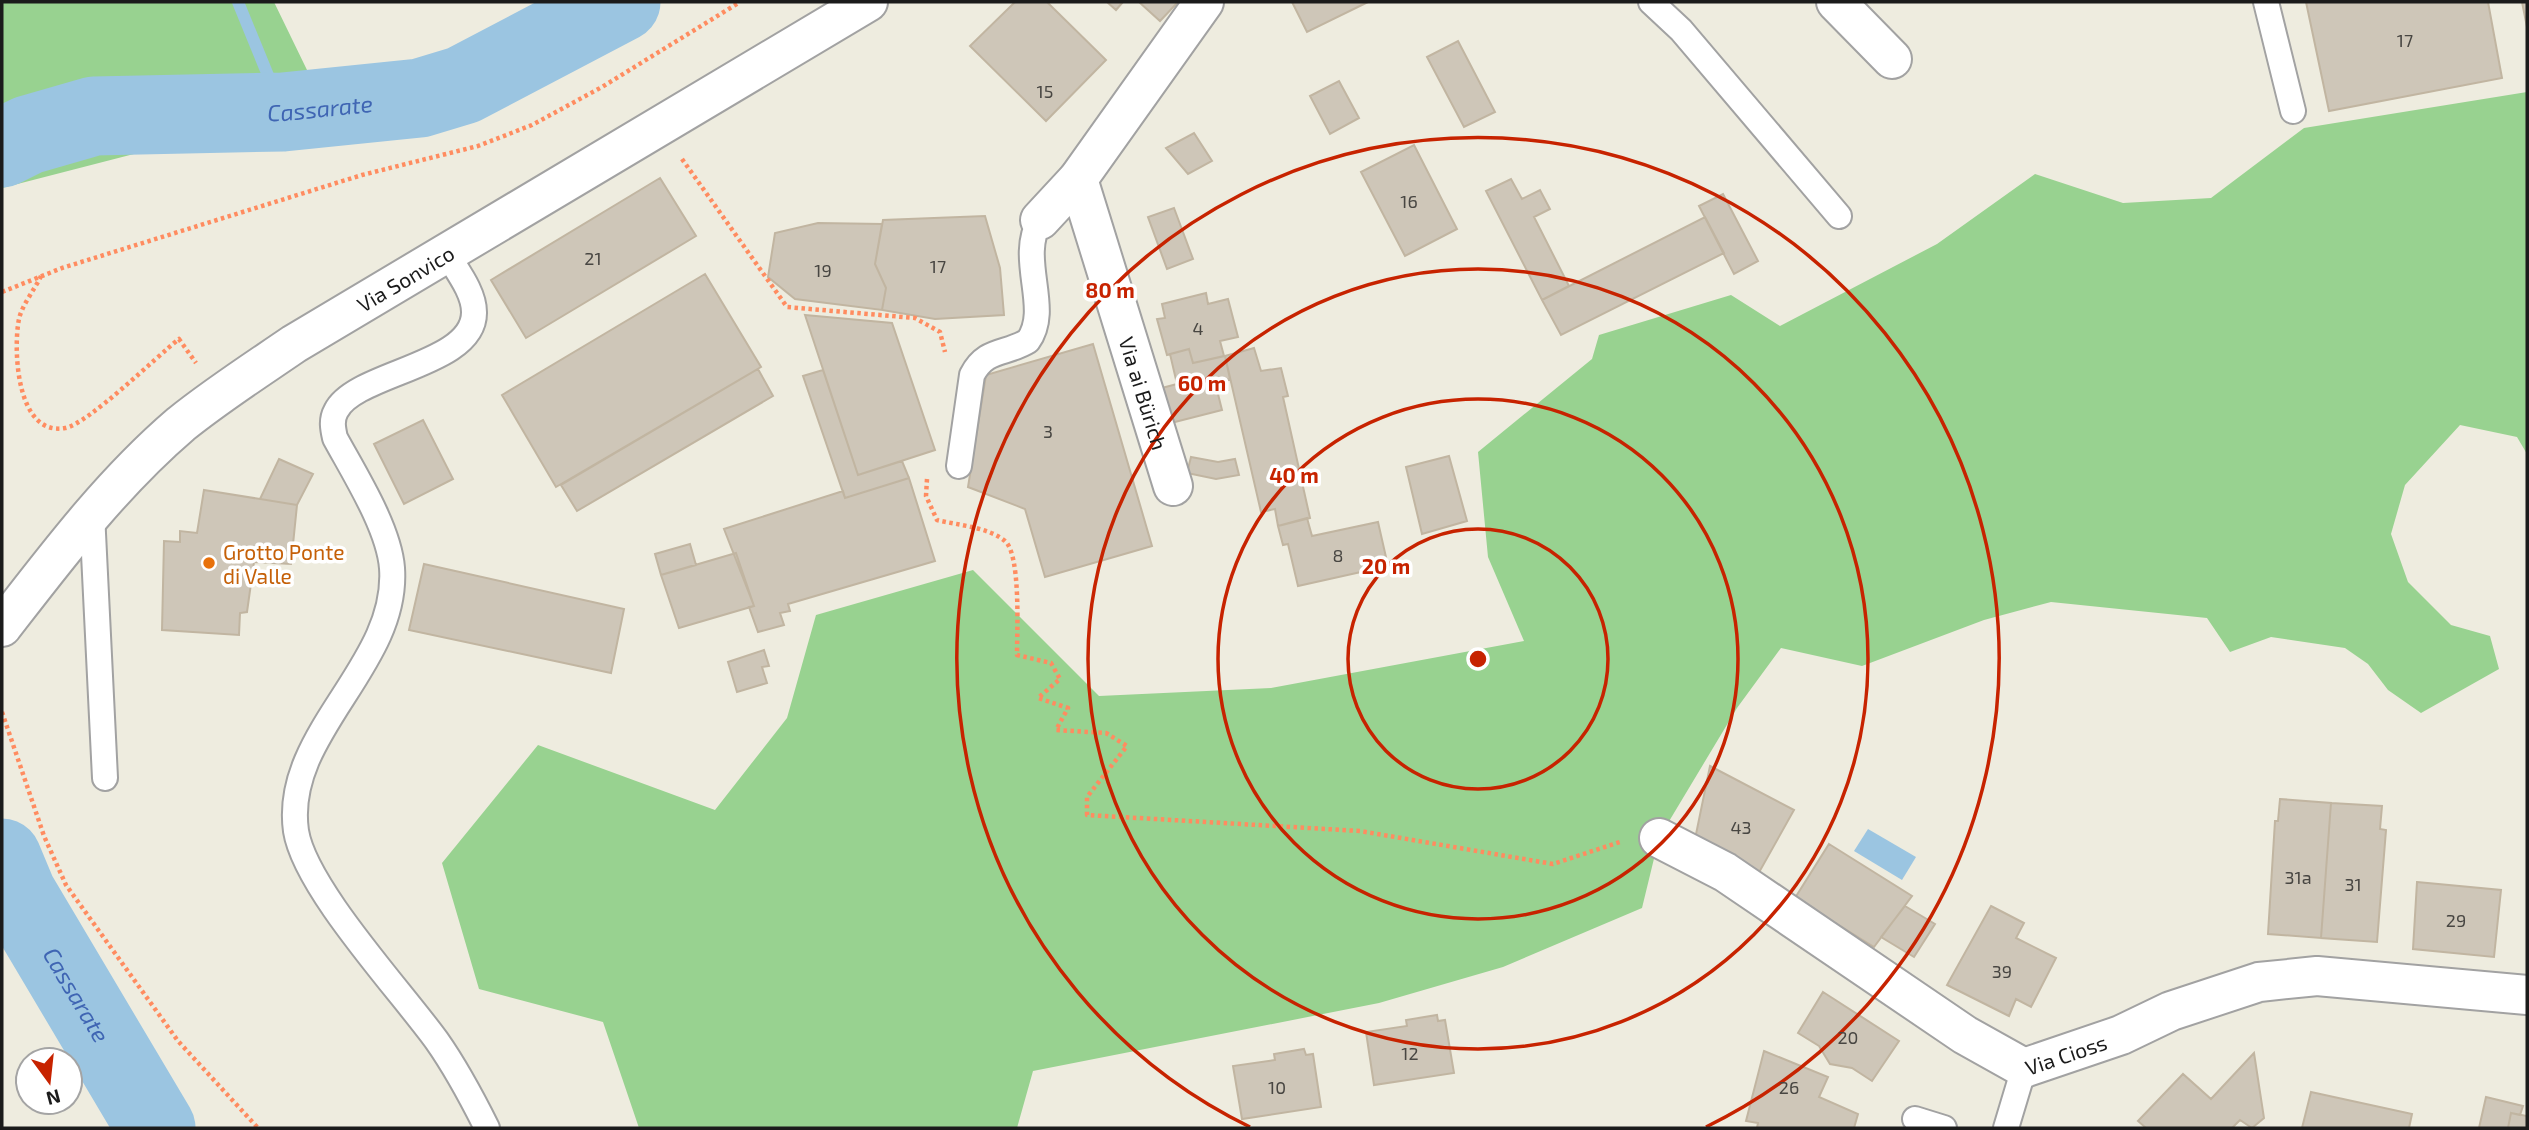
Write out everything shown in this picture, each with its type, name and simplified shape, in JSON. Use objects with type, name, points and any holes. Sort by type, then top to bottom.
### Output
[{"type":"street","name":"Via Sonvico","points":[[5,622],[92,513],[171,434],[220,394],[294,344],[868,2]]},
{"type":"street","points":[[1040,220],[1078,179],[1204,2]]},
{"type":"street","points":[[1836,2],[1892,59]]},
{"type":"street","name":"Via ai Bürich","points":[[1078,179],[1173,486]]},
{"type":"street","name":"Via Cioss","points":[[1659,838],[1725,872],[1965,1035],[2024,1068],[2121,1035],[2171,1011],[2259,982],[2317,976],[2527,995]]},
{"type":"lane","points":[[1651,2],[1681,30],[1839,216]]},
{"type":"lane","points":[[2266,2],[2293,111]]},
{"type":"lane","points":[[960,466],[972,375],[988,355],[1028,341],[1038,323],[1030,244],[1040,220]]},
{"type":"lane","points":[[447,254],[471,297],[473,322],[466,333],[444,353],[365,388],[345,400],[336,411],[333,423],[335,438],[386,544],[392,566],[391,588],[387,612],[371,649],[312,751],[299,784],[295,811],[297,834],[316,881],[438,1043],[469,1092],[487,1128]]},
{"type":"lane","points":[[92,513],[105,778]]},
{"type":"lane","points":[[2006,1128],[2024,1068]]},
{"type":"lane","points":[[1915,1119],[1944,1128]]},
{"type":"path","points":[[2,292],[42,275],[362,175],[500,138],[532,125],[602,87],[740,2]]},
{"type":"path","points":[[659,127],[788,306],[915,318],[940,332],[945,366]]},
{"type":"path","points":[[42,275],[20,315],[15,359],[23,394],[37,419],[51,427],[64,428],[84,419],[178,339],[220,394]]},
{"type":"path","points":[[927,468],[926,496],[937,520],[975,528],[1005,542],[1014,557],[1017,654],[1051,663],[1060,679],[1038,698],[1068,708],[1056,730],[1106,733],[1127,746],[1087,797],[1087,815],[1360,831],[1553,864],[1616,842],[1659,838]]},
{"type":"path","points":[[2,712],[44,836],[66,885],[178,1041],[258,1128]]},
{"type":"green space","points":[[2,2],[274,2],[324,105],[2,188]]},
{"type":"green space","points":[[2527,92],[2527,454],[2517,437],[2460,425],[2405,485],[2391,534],[2408,582],[2451,625],[2490,636],[2499,669],[2421,713],[2388,690],[2368,664],[2345,648],[2271,637],[2230,652],[2207,618],[2051,602],[1984,620],[1862,666],[1781,648],[1737,708],[1659,838],[1642,908],[1503,967],[1379,1003],[1033,1071],[1017,1128],[639,1128],[603,1022],[479,989],[442,863],[538,745],[715,810],[787,718],[816,615],[973,570],[1099,696],[1271,688],[1524,641],[1488,557],[1478,452],[1592,359],[1599,335],[1731,295],[1780,326],[1937,244],[2035,174],[2123,203],[2211,198],[2304,128]]},
{"type":"water","points":[[1868,829],[1916,857],[1902,880],[1854,851]]},
{"type":"building","points":[[1015,2],[1047,2],[1106,60],[1046,121],[970,46]]},
{"type":"building","points":[[1107,2],[1123,2],[1116,10]]},
{"type":"building","points":[[1139,2],[1178,2],[1160,21]]},
{"type":"building","points":[[1292,2],[1368,2],[1307,32]]},
{"type":"building","points":[[2306,2],[2488,2],[2502,78],[2329,111]]},
{"type":"building","points":[[2522,2],[2527,2],[2527,27]]},
{"type":"building","points":[[1458,41],[1495,112],[1464,127],[1427,57]]},
{"type":"building","points":[[1339,81],[1359,118],[1330,134],[1310,96]]},
{"type":"building","points":[[1194,133],[1212,161],[1188,174],[1166,148]]},
{"type":"building","points":[[1414,145],[1457,229],[1405,256],[1361,172]]},
{"type":"building","points":[[660,178],[696,236],[526,338],[491,280]]},
{"type":"building","points":[[1511,179],[1522,199],[1540,190],[1550,209],[1534,217],[1569,286],[1542,300],[1486,191]]},
{"type":"building","points":[[1723,194],[1758,261],[1734,274],[1699,206]]},
{"type":"building","points":[[1174,208],[1193,259],[1167,269],[1148,217]]},
{"type":"building","points":[[985,216],[1000,268],[1004,315],[935,319],[882,310],[886,288],[875,264],[883,220]]},
{"type":"building","points":[[1705,217],[1724,253],[1561,335],[1542,300]]},
{"type":"building","points":[[818,223],[882,224],[875,264],[886,288],[882,310],[795,299],[768,277],[775,233]]},
{"type":"building","points":[[705,274],[761,367],[556,487],[502,395]]},
{"type":"building","points":[[1206,293],[1208,304],[1228,299],[1238,337],[1220,341],[1224,356],[1193,363],[1189,349],[1167,355],[1157,319],[1165,318],[1162,304]]},
{"type":"building","points":[[805,315],[892,323],[935,450],[858,475]]},
{"type":"building","points":[[1093,344],[1152,546],[1045,577],[1025,509],[968,487],[986,375]]},
{"type":"building","points":[[1254,348],[1261,371],[1281,368],[1288,396],[1283,397],[1310,518],[1278,526],[1275,509],[1261,512],[1225,356]]},
{"type":"building","points":[[1189,349],[1193,363],[1225,356],[1230,379],[1215,382],[1222,410],[1167,424],[1158,389],[1177,384],[1170,354]]},
{"type":"building","points":[[758,369],[773,396],[577,511],[561,485]]},
{"type":"building","points":[[823,370],[858,475],[902,461],[909,478],[845,498],[803,376]]},
{"type":"building","points":[[423,420],[453,479],[404,504],[374,444]]},
{"type":"building","points":[[1449,456],[1467,521],[1422,534],[1406,467]]},
{"type":"building","points":[[1191,457],[1218,462],[1235,459],[1239,475],[1216,479],[1187,473]]},
{"type":"building","points":[[279,459],[313,474],[297,505],[260,499]]},
{"type":"building","points":[[909,478],[935,561],[788,604],[790,611],[780,613],[784,625],[758,632],[749,607],[754,606],[724,529],[843,491],[845,498]]},
{"type":"building","name":"Grotto Ponte di Valle","points":[[204,490],[297,505],[291,564],[254,562],[247,612],[240,613],[239,635],[162,630],[164,541],[180,542],[180,531],[197,533]]},
{"type":"building","points":[[1307,518],[1312,536],[1378,522],[1388,566],[1298,586],[1288,544],[1283,545],[1278,526]]},
{"type":"building","points":[[690,544],[696,565],[661,575],[655,554]]},
{"type":"building","points":[[736,553],[754,606],[679,628],[661,575]]},
{"type":"building","points":[[424,564],[624,609],[611,673],[409,630]]},
{"type":"building","points":[[764,650],[769,666],[762,667],[767,683],[737,692],[728,662]]},
{"type":"building","points":[[1710,766],[1794,810],[1757,876],[1694,844]]},
{"type":"building","points":[[2280,799],[2331,803],[2321,938],[2268,934],[2275,821],[2278,821]]},
{"type":"building","points":[[2331,803],[2382,806],[2380,829],[2386,830],[2377,942],[2321,938]]},
{"type":"building","points":[[1829,844],[1912,896],[1874,947],[1795,898]]},
{"type":"building","points":[[2417,882],[2501,890],[2494,957],[2413,949]]},
{"type":"building","points":[[1905,906],[1935,924],[1914,957],[1881,937]]},
{"type":"building","points":[[1991,906],[2024,923],[2016,938],[2056,958],[2031,1007],[2016,999],[2009,1016],[1947,985]]},
{"type":"building","points":[[1823,992],[1899,1041],[1872,1081],[1852,1068],[1830,1064],[1819,1046],[1798,1033]]},
{"type":"building","points":[[1437,1015],[1438,1021],[1445,1020],[1454,1073],[1374,1085],[1366,1032],[1407,1026],[1406,1020]]},
{"type":"building","points":[[1304,1049],[1306,1055],[1313,1054],[1321,1107],[1242,1119],[1233,1066],[1275,1060],[1274,1054]]},
{"type":"building","points":[[1764,1051],[1828,1077],[1819,1097],[1858,1114],[1854,1128],[1757,1128],[1758,1123],[1746,1121]]},
{"type":"building","points":[[2254,1053],[2264,1118],[2252,1128],[2240,1120],[2232,1128],[2146,1128],[2138,1121],[2183,1074],[2211,1099]]},
{"type":"building","points":[[2311,1092],[2412,1114],[2409,1128],[2302,1128]]},
{"type":"building","points":[[2486,1097],[2523,1106],[2520,1115],[2511,1113],[2508,1128],[2479,1128]]},
{"type":"building","points":[[2511,1113],[2527,1116],[2527,1128],[2508,1128]]},
{"type":"waterway","points":[[238,2],[283,112]]},
{"type":"waterway","name":"Cassarate","points":[[2,148],[28,135],[94,116],[283,112],[420,98],[463,85],[621,2]]},
{"type":"waterway","name":"Cassarate","points":[[2,858],[17,894],[156,1128]]},
{"type":"waterway","points":[[2,897],[17,894]]},
{"type":"place","name":"Grotto Ponte di Valle","points":[[209,563]]}]
